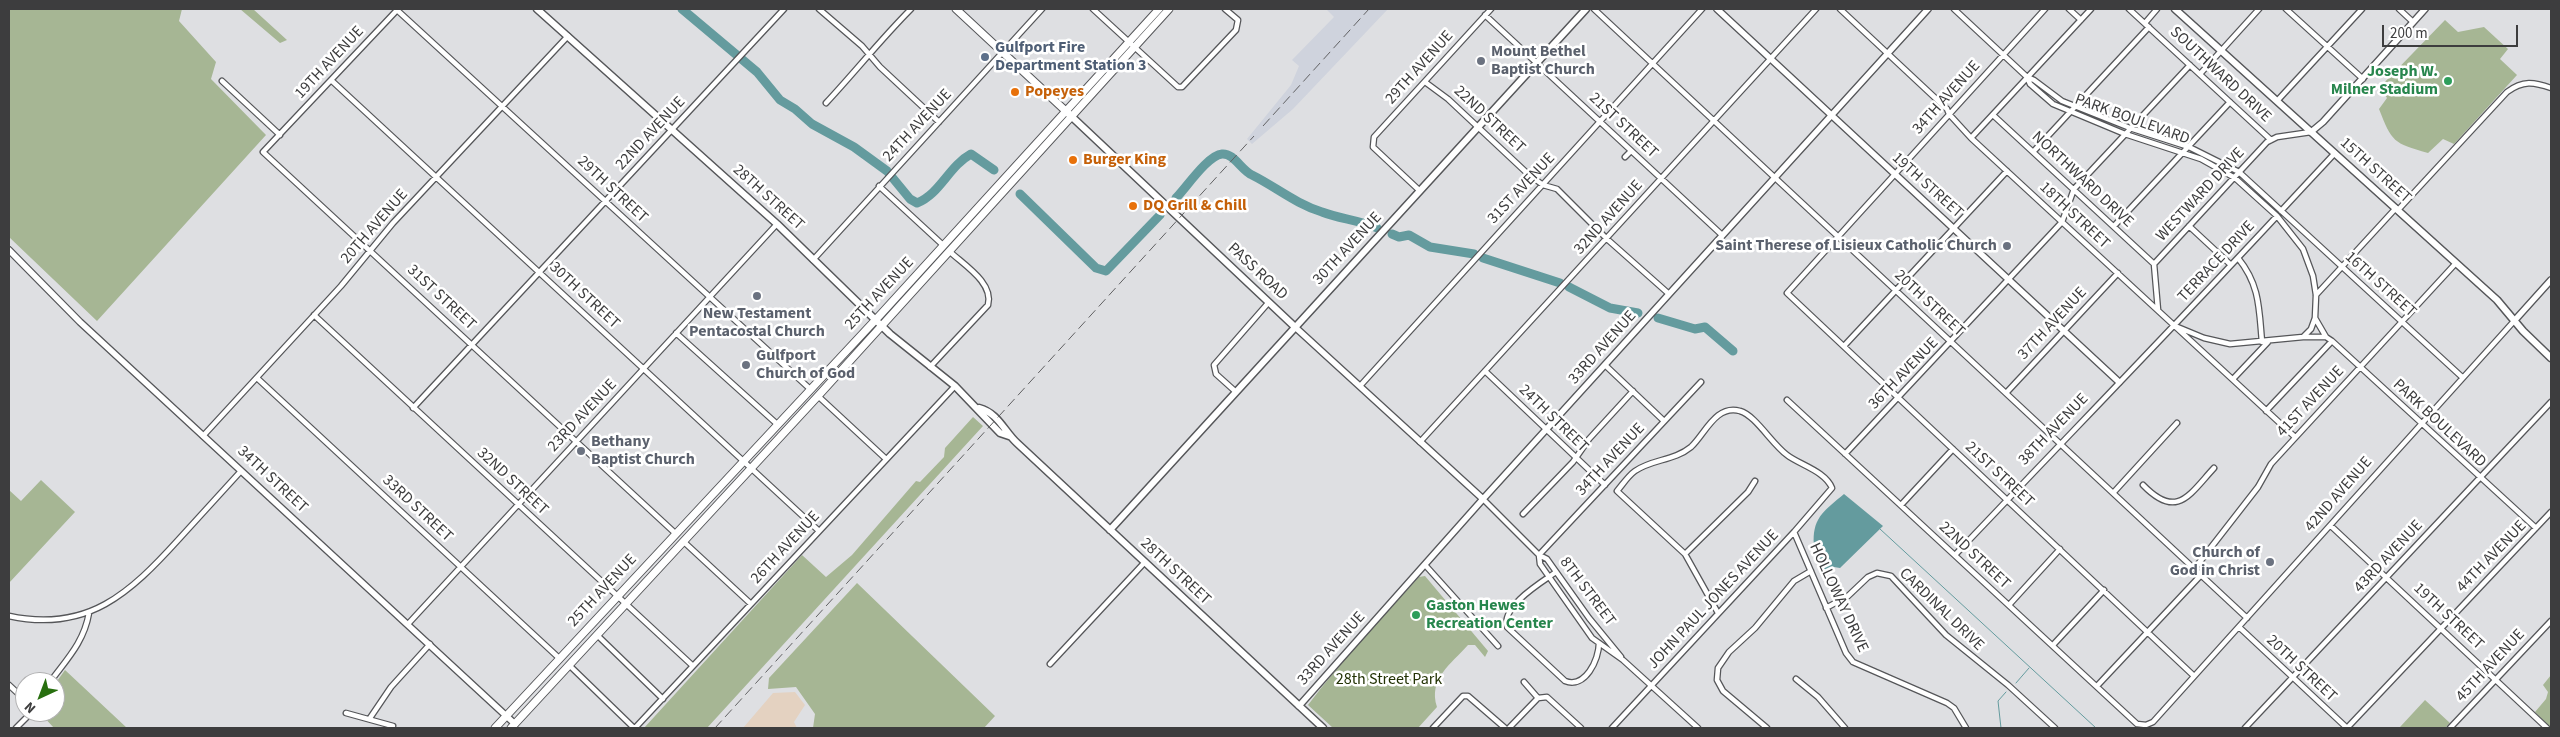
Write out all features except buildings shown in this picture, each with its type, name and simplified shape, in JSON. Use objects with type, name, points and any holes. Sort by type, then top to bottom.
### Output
[{"type":"main road","name":"28TH STREET","points":[[537,9],[777,224],[881,326],[955,386],[979,408],[982,416],[1000,433],[1009,436],[1323,728]]},
{"type":"main road","name":"PASS ROAD","points":[[956,9],[1295,327]]},
{"type":"main road","name":"25TH AVENUE","points":[[1132,44],[1159,9]]},
{"type":"main road","name":"25TH AVENUE","points":[[495,728],[776,424],[946,248],[1132,44],[1169,9]]},
{"type":"main road","name":"30TH AVENUE","points":[[1110,530],[1586,9]]},
{"type":"main road","name":"15TH STREET","points":[[2175,9],[2497,300],[2523,331],[2551,358]]},
{"type":"main road","name":"25TH AVENUE","points":[[515,727],[569,665],[752,469],[881,326],[946,248]]},
{"type":"street","name":"19TH AVENUE","points":[[280,135],[398,9]]},
{"type":"street","name":"29TH STREET","points":[[398,9],[810,388]]},
{"type":"street","name":"22ND AVENUE","points":[[414,408],[784,9]]},
{"type":"street","points":[[819,9],[869,54],[880,67],[939,122]]},
{"type":"street","points":[[826,103],[911,9]]},
{"type":"street","name":"24TH AVENUE","points":[[813,260],[1042,9]]},
{"type":"street","points":[[1093,9],[1178,87],[1182,87],[1236,30],[1238,20],[1225,9]]},
{"type":"street","name":"29TH AVENUE","points":[[1420,191],[1373,147],[1374,137],[1491,9]]},
{"type":"street","name":"20TH STREET","points":[[1594,9],[1838,238],[2061,442],[2247,618]]},
{"type":"street","name":"31ST AVENUE","points":[[1360,386],[1702,9]]},
{"type":"street","name":"19TH STREET","points":[[1717,9],[1830,116],[2119,382]]},
{"type":"street","name":"32ND AVENUE","points":[[1420,442],[1816,9]]},
{"type":"street","name":"18TH STREET","points":[[1840,9],[1948,109],[1949,114],[2007,171],[2295,437]]},
{"type":"street","name":"33RD AVENUE","points":[[1300,706],[1330,670],[1426,566],[1482,498],[1928,9]]},
{"type":"street","points":[[1954,9],[2027,77]]},
{"type":"street","name":"34TH AVENUE","points":[[1787,293],[2045,9]]},
{"type":"street","points":[[2069,9],[2081,20]]},
{"type":"street","points":[[1972,138],[2091,9]]},
{"type":"street","name":"SOUTHWARD DRIVE","points":[[2129,9],[2271,140]]},
{"type":"street","points":[[2145,23],[2158,9]]},
{"type":"street","points":[[2200,74],[2259,9]]},
{"type":"street","points":[[2286,9],[2362,79]]},
{"type":"street","points":[[2277,100],[2362,9]]},
{"type":"street","points":[[2399,9],[2414,22]]},
{"type":"street","points":[[2271,140],[2311,132],[2425,9]]},
{"type":"street","name":"21ST STREET","points":[[1485,15],[1722,235]]},
{"type":"street","points":[[2033,152],[2149,27]]},
{"type":"street","name":"20TH AVENUE","points":[[203,436],[314,316],[370,249],[568,36]]},
{"type":"street","points":[[2062,222],[2074,189],[2190,65]]},
{"type":"street","name":"PARK BOULEVARD","points":[[2027,77],[2034,80],[2058,99],[2130,128],[2189,147],[2239,172],[2281,210]]},
{"type":"street","name":"PARK BOULEVARD","points":[[2027,77],[2030,84],[2048,101],[2125,134],[2184,152],[2235,178],[2277,216],[2298,241],[2307,257],[2316,294],[2315,318],[2311,329],[2303,337]]},
{"type":"street","name":"30TH STREET","points":[[331,80],[819,531]]},
{"type":"street","points":[[222,81],[280,135]]},
{"type":"street","name":"22ND STREET","points":[[1425,82],[1448,98],[1543,185],[1557,189],[1607,239],[1669,294]]},
{"type":"street","points":[[2316,294],[2507,92],[2517,85],[2529,82],[2551,88]]},
{"type":"street","points":[[2114,226],[2230,102]]},
{"type":"street","name":"NORTHWARD DRIVE","points":[[1993,115],[2154,264]]},
{"type":"street","name":"31ST STREET","points":[[280,135],[263,152],[675,533]]},
{"type":"street","name":"WESTWARD DRIVE","points":[[2158,310],[2154,264],[2271,140]]},
{"type":"street","points":[[1625,157],[1631,151]]},
{"type":"street","points":[[2281,210],[2334,152]]},
{"type":"street","points":[[1844,346],[2007,171]]},
{"type":"street","points":[[881,184],[987,287],[990,296],[988,305],[930,367]]},
{"type":"street","name":"16TH STREET","points":[[2281,210],[2462,377]]},
{"type":"street","points":[[2277,216],[2304,232]]},
{"type":"street","name":"TERRACE DRIVE","points":[[2175,326],[2277,216]]},
{"type":"street","name":"36TH AVENUE","points":[[1845,454],[1952,342],[2062,222]]},
{"type":"street","name":"23RD AVENUE","points":[[408,624],[777,224]]},
{"type":"street","points":[[2189,226],[2231,265]]},
{"type":"street","name":"34TH STREET","points":[[9,250],[80,322],[430,644],[506,716],[515,727]]},
{"type":"street","points":[[2238,258],[2250,274],[2256,288],[2265,342]]},
{"type":"street","name":"41ST AVENUE","points":[[2195,568],[2247,502],[2271,464],[2456,263]]},
{"type":"street","name":"37TH AVENUE","points":[[2007,392],[2118,273]]},
{"type":"street","name":"42ND AVENUE","points":[[2146,725],[2153,722],[2551,280]]},
{"type":"street","name":"21ST STREET","points":[[1787,293],[2194,676]]},
{"type":"street","points":[[1236,392],[1216,374],[1214,365],[1268,302]]},
{"type":"street","name":"32ND STREET","points":[[314,316],[693,666]]},
{"type":"street","name":"PARK BOULEVARD","points":[[2315,318],[2326,337],[2536,528]]},
{"type":"street","points":[[2175,326],[2220,343],[2265,342],[2303,337],[2326,337]]},
{"type":"street","name":"38TH AVENUE","points":[[1955,555],[2061,442],[2175,326]]},
{"type":"street","name":"PASS ROAD","points":[[1295,327],[1482,498],[1539,555]]},
{"type":"street","points":[[676,333],[776,424]]},
{"type":"street","points":[[2266,411],[2332,341]]},
{"type":"street","points":[[2233,379],[2265,342]]},
{"type":"street","points":[[1605,365],[1664,421]]},
{"type":"street","name":"24TH STREET","points":[[1485,372],[1605,485]]},
{"type":"street","name":"33RD STREET","points":[[257,378],[559,658]]},
{"type":"street","name":"34TH AVENUE","points":[[1539,555],[1701,382]]},
{"type":"street","name":"26TH AVENUE","points":[[635,728],[955,386]]},
{"type":"street","points":[[1522,514],[1576,458],[1589,439],[1633,391]]},
{"type":"street","points":[[818,396],[886,459]]},
{"type":"street","name":"22ND STREET","points":[[1787,400],[2137,724],[2146,725]]},
{"type":"street","name":"43RD AVENUE","points":[[2245,728],[2551,402]]},
{"type":"street","name":"JOHN PAUL JONES AVENUE","points":[[1612,728],[1794,532],[1832,488],[1830,483],[1817,472],[1780,450],[1751,416],[1735,410],[1717,416],[1692,445],[1681,454],[1635,471],[1617,491],[1685,554]]},
{"type":"street","points":[[2114,492],[2177,423]]},
{"type":"street","points":[[1900,505],[1953,449]]},
{"type":"street","points":[[2143,485],[2158,499],[2174,504],[2183,500],[2214,468]]},
{"type":"street","points":[[9,616],[45,618],[89,613],[126,592],[149,572],[241,471]]},
{"type":"street","points":[[1718,613],[1685,554],[1748,492],[1756,481]]},
{"type":"street","name":"44TH AVENUE","points":[[2347,728],[2551,512]]},
{"type":"street","name":"19TH STREET","points":[[2331,526],[2547,728]]},
{"type":"street","name":"HOLLOWAY DRIVE","points":[[1794,532],[1826,608],[1852,662],[1946,702],[1954,708],[1966,728]]},
{"type":"street","points":[[684,542],[751,604]]},
{"type":"street","points":[[2009,605],[2060,549]]},
{"type":"street","name":"8TH STREET","points":[[1539,555],[1547,559],[1623,660]]},
{"type":"street","name":"8TH STREET","points":[[1539,555],[1540,564],[1550,576],[1583,628],[1599,644],[1623,660],[1698,728]]},
{"type":"street","points":[[1050,664],[1145,562]]},
{"type":"street","points":[[1426,566],[1498,646]]},
{"type":"street","points":[[1767,728],[1723,691],[1717,680],[1718,668],[1729,652],[1755,628],[1794,581],[1810,571]]},
{"type":"street","points":[[1556,572],[1532,588],[1506,618],[1507,627],[1565,681],[1570,683],[1579,681],[1595,665],[1600,653],[1599,644]]},
{"type":"street","points":[[2097,686],[2202,574]]},
{"type":"street","name":"CARDINAL DRIVE","points":[[1826,608],[1843,600],[1872,575],[1892,576],[1946,635],[2008,685],[2056,728]]},
{"type":"street","points":[[2053,646],[2104,590]]},
{"type":"street","points":[[1572,610],[1580,605]]},
{"type":"street","points":[[58,672],[79,646],[86,630],[89,613]]},
{"type":"street","name":"45TH AVENUE","points":[[2450,728],[2551,621]]},
{"type":"street","name":"20TH STREET","points":[[2239,627],[2347,728]]},
{"type":"street","points":[[597,635],[663,698]]},
{"type":"street","points":[[370,718],[391,686],[430,644]]},
{"type":"street","points":[[569,665],[635,728]]},
{"type":"street","points":[[1796,679],[1818,697],[1844,726],[1836,728]]},
{"type":"street","points":[[1524,682],[1538,698]]},
{"type":"street","points":[[1433,728],[1463,696],[1468,696],[1505,728]]},
{"type":"street","points":[[1510,728],[1538,698],[1547,697],[1580,728]]},
{"type":"street","points":[[346,713],[370,718],[393,726]]},
{"type":"shaded area","points":[[1326,9],[1388,9],[1293,109],[1252,144],[1247,139],[1291,85],[1299,66],[1292,60],[1334,17]]},
{"type":"shaded area","points":[[795,692],[805,705],[794,722],[797,728],[743,728],[773,693]]},
{"type":"green space","points":[[9,9],[182,9],[179,21],[216,62],[211,79],[266,135],[97,321],[9,237]]},
{"type":"green space","points":[[240,9],[253,9],[287,40],[280,43]]},
{"type":"green space","name":"Joseph W. Milner Stadium","points":[[2445,20],[2458,32],[2484,27],[2508,49],[2500,59],[2517,75],[2454,144],[2443,139],[2428,153],[2407,147],[2395,140],[2391,135],[2379,109],[2387,98],[2380,87]]},
{"type":"green space","points":[[973,417],[983,426],[707,728],[644,728],[802,555],[826,577],[852,555],[916,481],[920,482],[944,457],[945,448]]},
{"type":"green space","points":[[41,480],[75,512],[9,583],[9,490],[21,501]]},
{"type":"green space","name":"28th Street Park","points":[[1425,576],[1488,651],[1485,657],[1475,645],[1468,645],[1438,680],[1435,697],[1437,707],[1418,728],[1333,728],[1308,705],[1376,624],[1419,577]]},
{"type":"green space","points":[[857,583],[995,716],[984,728],[813,728],[815,714],[796,687],[768,689],[769,678]]},
{"type":"green space","points":[[65,670],[127,728],[54,728],[48,722],[65,722]]},
{"type":"green space","points":[[2551,675],[2551,728],[2535,712],[2546,699],[2548,692],[2543,685]]},
{"type":"green space","points":[[2425,700],[2450,723],[2445,728],[2400,727]]},
{"type":"water","points":[[1844,494],[1883,526],[1840,568],[1834,567],[1827,571],[1822,567],[1816,555],[1814,533],[1818,520],[1823,513]]},
{"type":"waterway","points":[[682,9],[757,72],[780,100],[795,109],[812,124],[854,147],[887,171],[910,199],[917,203],[932,193],[957,165],[971,154],[994,170]]},
{"type":"waterway","points":[[1176,198],[1210,160],[1216,156],[1226,154],[1248,173],[1303,205],[1377,228]]},
{"type":"waterway","points":[[1020,194],[1096,268],[1106,271],[1160,215]]},
{"type":"waterway","points":[[1392,234],[1399,237],[1409,235],[1430,247],[1474,254]]},
{"type":"waterway","points":[[1483,258],[1560,283]]},
{"type":"waterway","points":[[1569,287],[1610,308],[1638,313]]},
{"type":"waterway","points":[[1658,318],[1695,329],[1705,327],[1733,351]]},
{"type":"waterway","points":[[1880,529],[2096,728]]},
{"type":"waterway","points":[[2016,683],[2029,668]]},
{"type":"waterway","points":[[2001,728],[1998,701],[2006,692]]},
{"type":"railway","points":[[1263,126],[1369,9]]},
{"type":"railway","points":[[715,728],[1254,136]]},
{"type":"place","name":"Gulfport Fire Department Station 3","points":[[985,57]]},
{"type":"place","name":"Mount Bethel Baptist Church","points":[[1481,61]]},
{"type":"place","name":"Joseph W. Milner Stadium","points":[[2448,81]]},
{"type":"place","name":"Popeyes","points":[[1015,92]]},
{"type":"place","name":"Burger King","points":[[1073,160]]},
{"type":"place","name":"DQ Grill & Chill","points":[[1133,206]]},
{"type":"place","name":"Saint Therese of Lisieux Catholic Church","points":[[2007,246]]},
{"type":"place","name":"New Testament Pentacostal Church","points":[[757,296]]},
{"type":"place","name":"Gulfport Church of God","points":[[746,365]]},
{"type":"place","name":"Bethany Baptist Church","points":[[581,451]]},
{"type":"place","name":"Church of God in Christ","points":[[2270,562]]},
{"type":"place","name":"Gaston Hewes Recreation Center","points":[[1416,615]]}]
